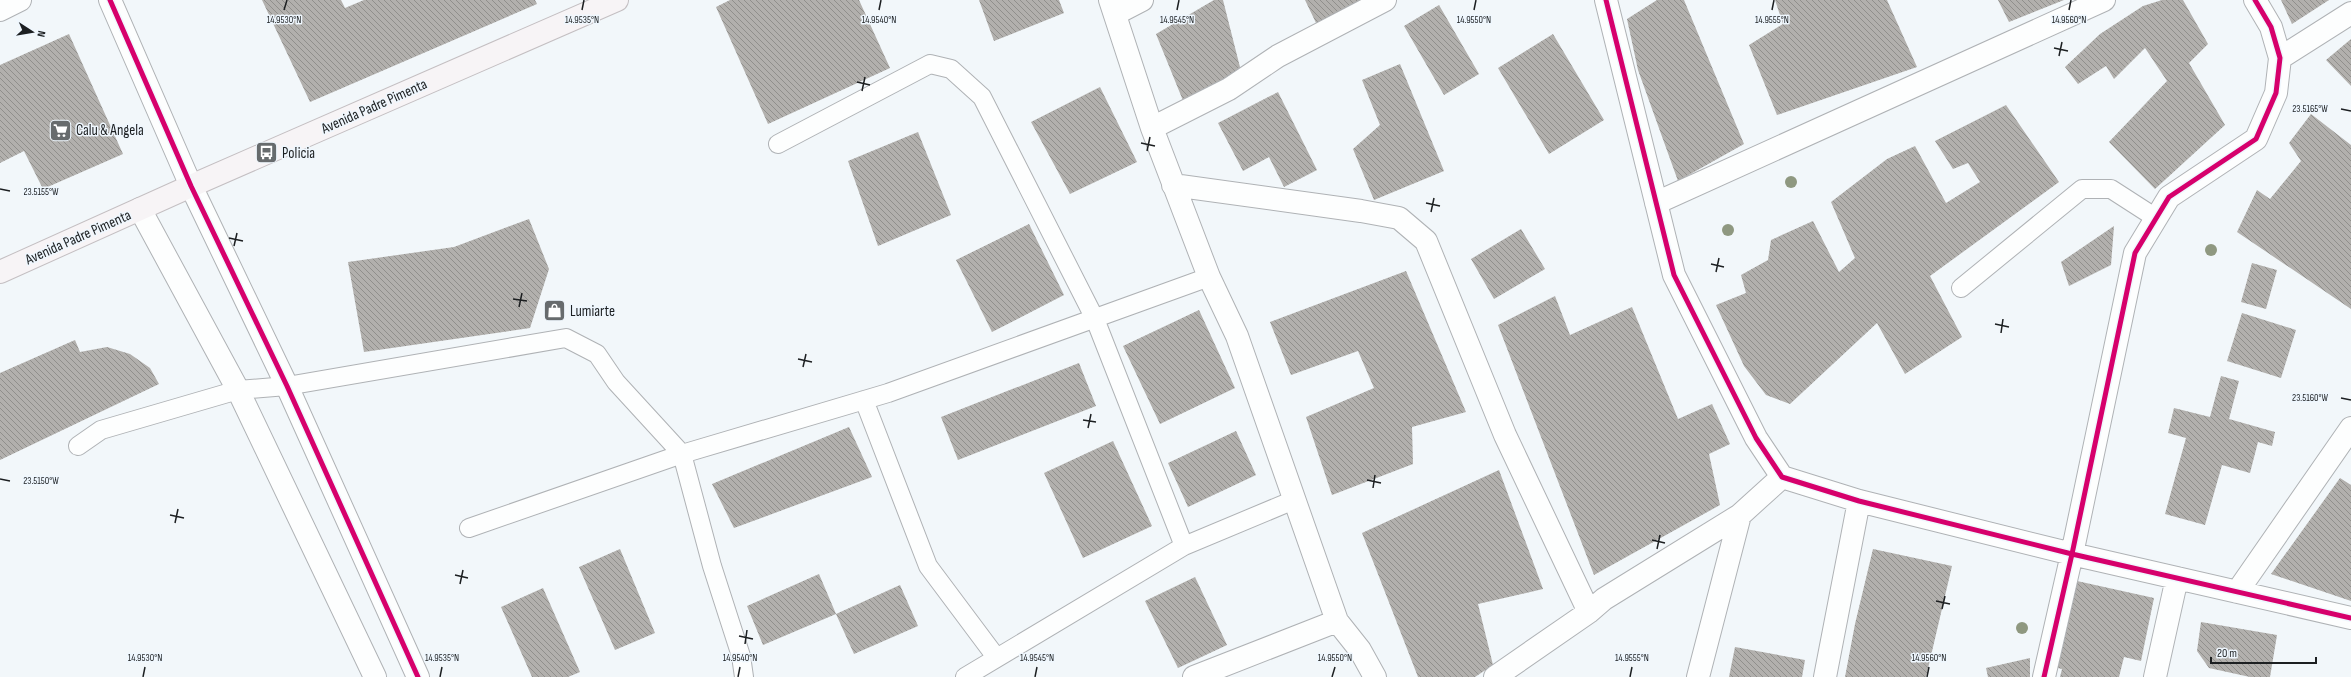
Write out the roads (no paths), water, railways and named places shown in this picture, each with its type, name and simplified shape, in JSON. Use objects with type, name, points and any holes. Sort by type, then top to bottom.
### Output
[{"type":"main road","name":"Avenida Padre Pimenta","points":[[0,272],[191,186],[617,0]]},
{"type":"street","points":[[0,10],[20,0]]},
{"type":"street","points":[[111,0],[191,186],[287,386],[418,677]]},
{"type":"street","points":[[1142,0],[1112,7],[1152,128],[1209,277],[1237,336],[1337,621],[1360,650],[1375,677]]},
{"type":"street","points":[[1152,128],[1229,89],[1278,56],[1385,0]]},
{"type":"street","points":[[1656,203],[2104,0]]},
{"type":"street","points":[[2044,677],[2072,554],[2135,253],[2169,197],[2256,139],[2276,93],[2280,58],[2271,27],[2255,0]]},
{"type":"street","points":[[1608,1],[1674,274],[1756,438],[1782,478],[1859,501],[2072,554],[2351,618]]},
{"type":"street","points":[[2280,58],[2351,13]]},
{"type":"street","points":[[1173,185],[1361,211],[1399,218],[1426,241],[1505,435],[1589,612]]},
{"type":"street","points":[[140,209],[238,390],[374,677]]},
{"type":"street","points":[[2237,592],[2351,428]]},
{"type":"street","points":[[1495,677],[1589,612],[1604,599],[1740,515],[1782,478]]},
{"type":"street","points":[[1825,677],[1859,501]]},
{"type":"street","points":[[1698,677],[1740,515]]},
{"type":"street","points":[[2155,677],[2178,578]]},
{"type":"street","points":[[1194,677],[1337,621]]},
{"type":"lane","points":[[778,144],[930,64],[951,69],[982,97],[1095,319],[1184,546]]},
{"type":"lane","points":[[1961,288],[2082,189],[2111,189],[2156,218]]},
{"type":"lane","points":[[469,528],[682,454],[864,400],[1095,319],[1209,277]]},
{"type":"lane","points":[[78,446],[101,430],[238,390],[287,386],[566,338],[597,354],[616,382],[682,454],[712,566],[741,656],[744,677]]},
{"type":"lane","points":[[864,400],[928,566],[996,657]]},
{"type":"lane","points":[[965,677],[996,657],[1184,546],[1294,500]]},
{"type":"place","name":"Calu & Angela","points":[[61,130]]},
{"type":"place","name":"Policia","points":[[266,153]]},
{"type":"place","name":"Lumiarte","points":[[555,311]]}]
